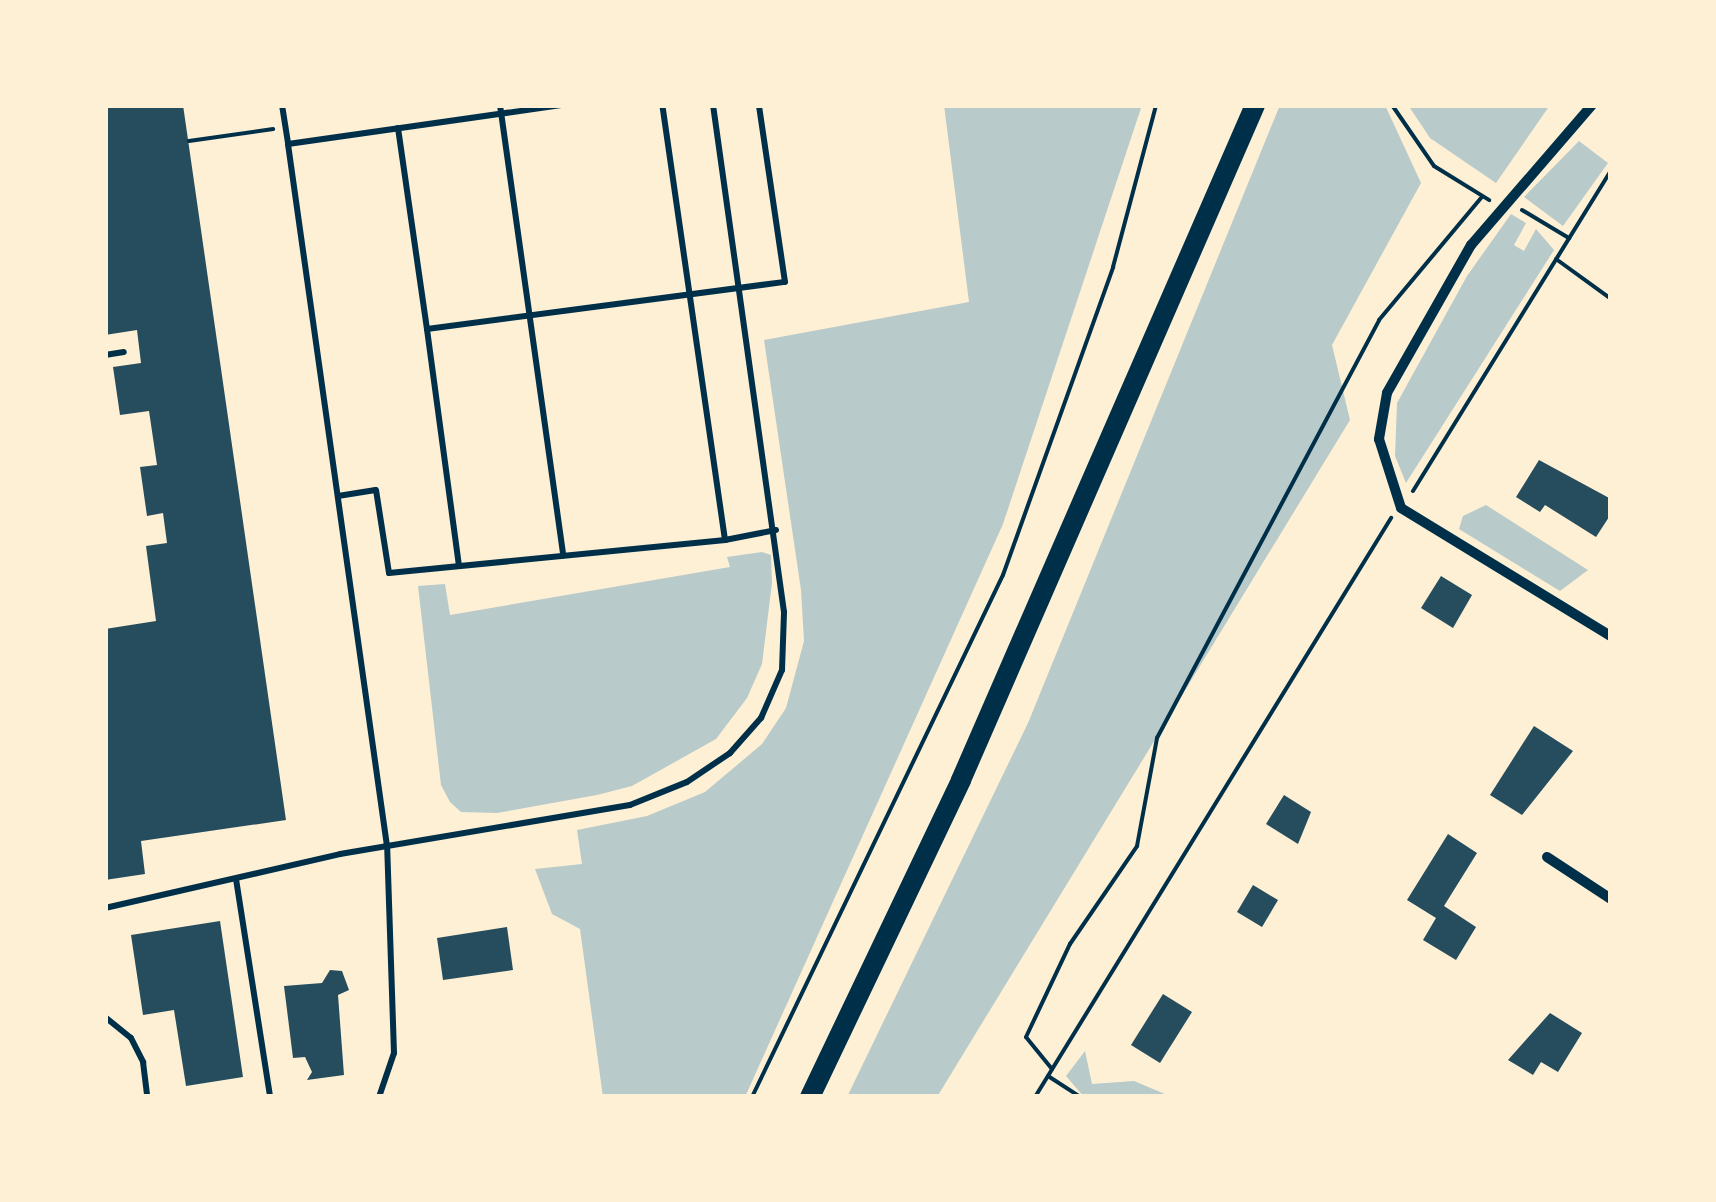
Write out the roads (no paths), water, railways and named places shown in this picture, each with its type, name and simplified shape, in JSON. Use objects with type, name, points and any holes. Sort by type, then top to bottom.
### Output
[{"type":"main road","points":[[810,1097],[961,780],[1255,105]]},
{"type":"street","points":[[1592,105],[1502,204],[1471,245],[1387,394],[1379,440],[1400,508],[1611,636]]},
{"type":"street","points":[[1548,858],[1611,899]]},
{"type":"lane","points":[[282,105],[387,846],[394,1053],[379,1097]]},
{"type":"lane","points":[[288,144],[499,109],[561,105]]},
{"type":"lane","points":[[662,105],[725,540]]},
{"type":"lane","points":[[105,908],[387,846],[630,805],[687,782],[730,753],[761,718],[782,670],[776,530],[713,105]]},
{"type":"lane","points":[[427,329],[785,282],[760,105]]},
{"type":"lane","points":[[499,109],[564,556]]},
{"type":"lane","points":[[398,128],[459,566]]},
{"type":"lane","points":[[105,354],[124,352]]},
{"type":"lane","points":[[338,496],[376,490],[389,573],[725,540],[776,530]]},
{"type":"lane","points":[[105,577],[105,593]]},
{"type":"lane","points":[[236,879],[270,1097]]},
{"type":"lane","points":[[105,1016],[131,1038],[143,1062],[147,1097]]}]
